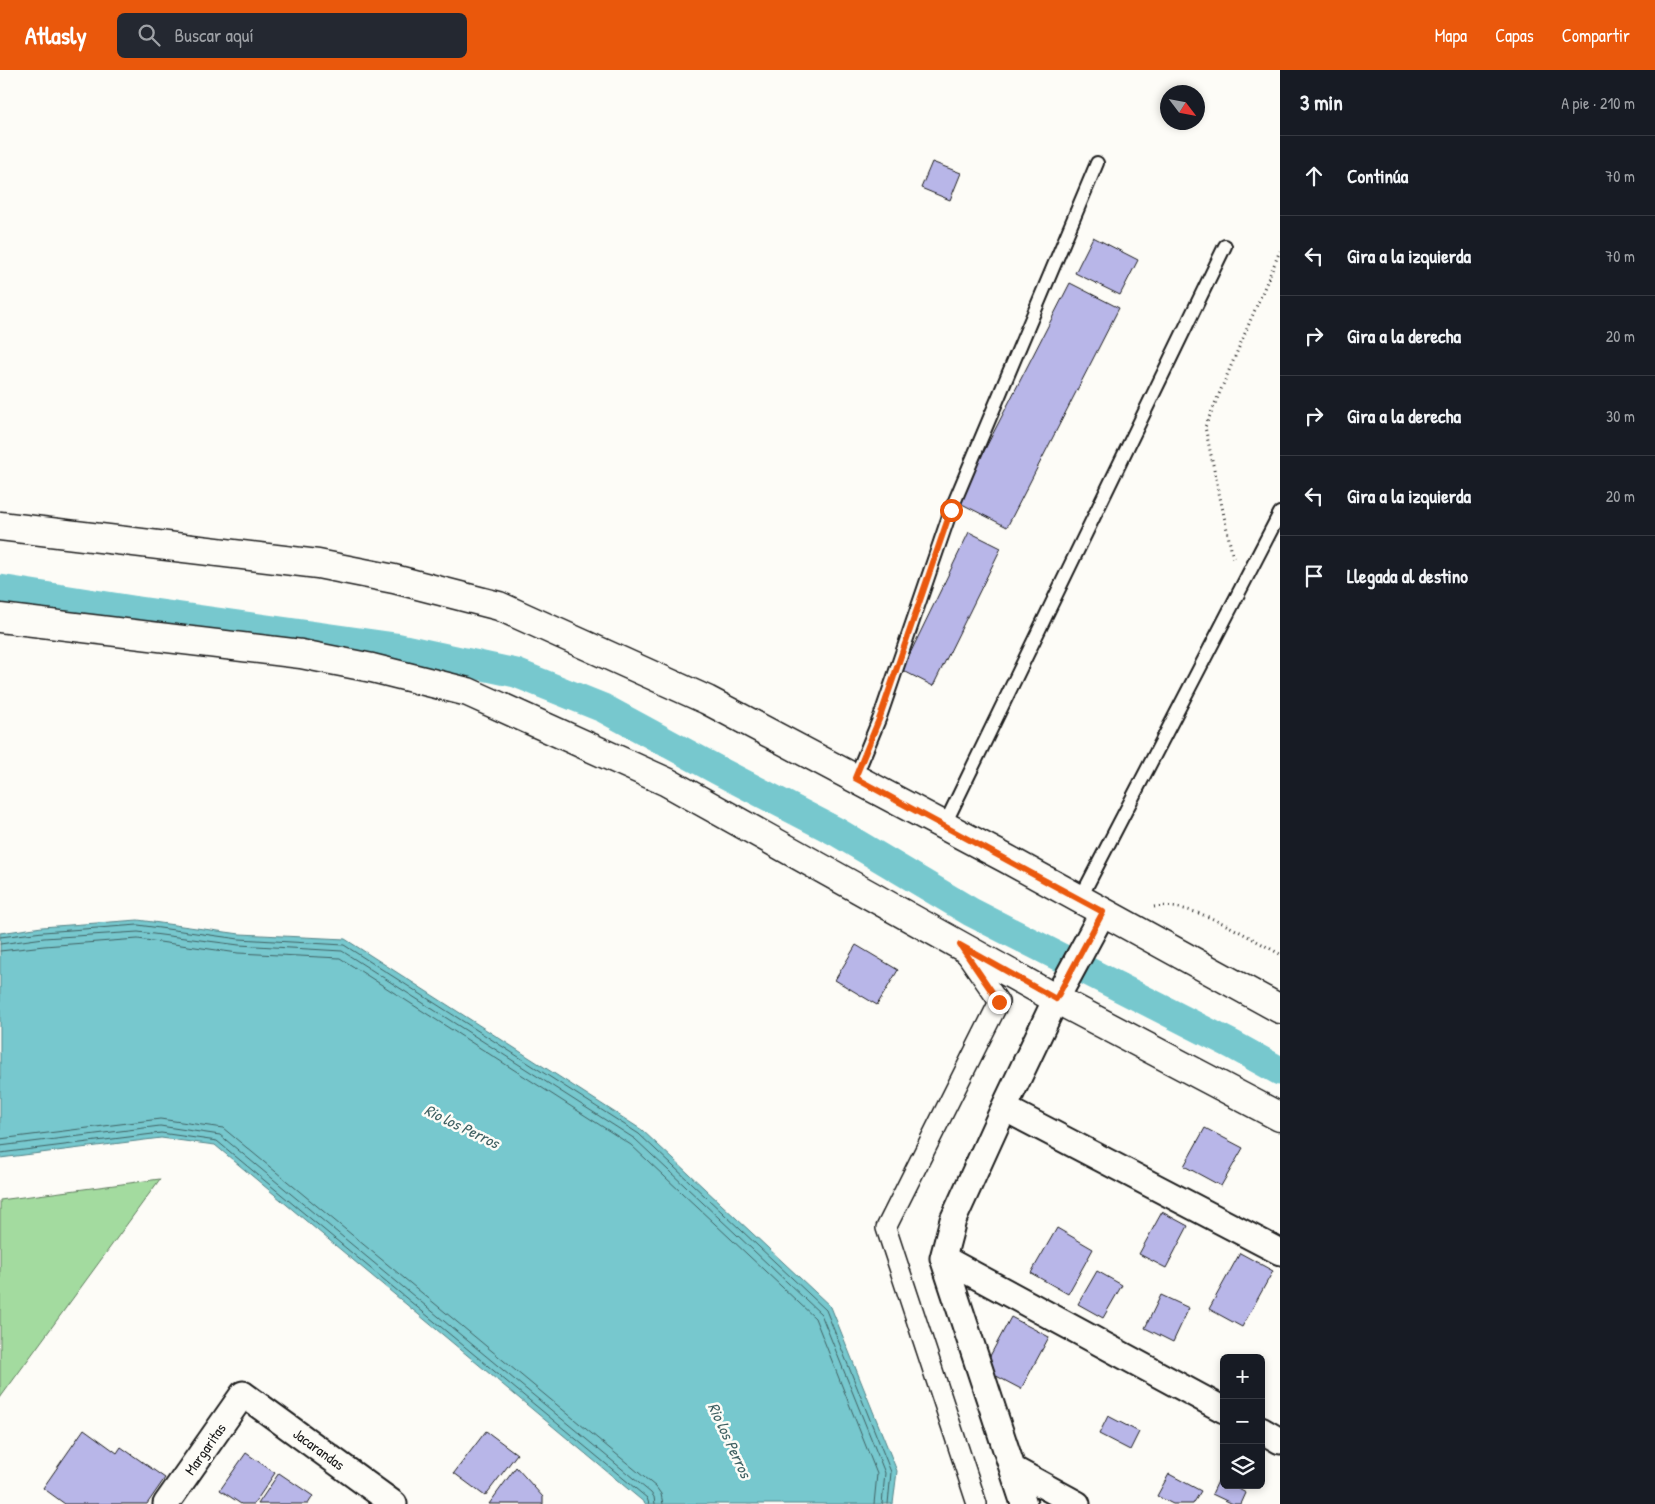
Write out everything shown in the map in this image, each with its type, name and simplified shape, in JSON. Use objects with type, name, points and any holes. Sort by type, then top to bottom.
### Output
[{"type":"street","points":[[0,526],[318,564],[394,579],[499,606],[707,700],[944,826],[1097,914],[1280,1009]]},
{"type":"street","points":[[0,618],[301,654],[372,668],[468,692],[667,782],[960,945],[1060,991],[1280,1117]]},
{"type":"street","points":[[1024,1504],[943,1258],[953,1220],[1004,1108],[1097,914]]},
{"type":"street","points":[[960,945],[999,1002],[886,1228],[977,1504]]},
{"type":"street","points":[[1004,1108],[1280,1252]]},
{"type":"street","points":[[943,1258],[1220,1408]]},
{"type":"street","name":"Margaritas","points":[[166,1504],[243,1394]]},
{"type":"street","name":"Jacarandas","points":[[243,1394],[394,1504]]},
{"type":"street","points":[[1265,1432],[1280,1441]]},
{"type":"street","points":[[1013,1469],[1076,1504]]},
{"type":"lane","points":[[855,778],[880,717],[951,510],[1097,163]]},
{"type":"lane","points":[[944,826],[1225,246]]},
{"type":"lane","points":[[1097,914],[1241,590],[1280,513]]},
{"type":"path","points":[[1241,590],[1205,427],[1280,251]]},
{"type":"path","points":[[1097,914],[1167,905],[1210,917],[1280,954]]},
{"type":"green space","points":[[160,1179],[0,1398],[0,1200]]},
{"type":"water","name":"Rio los Perros","points":[[138,920],[240,934],[345,939],[642,1130],[831,1307],[897,1471],[893,1504],[646,1504],[215,1145],[161,1138],[0,1158],[0,933],[42,927]]},
{"type":"building","points":[[932,162],[961,173],[950,200],[921,188]]},
{"type":"building","points":[[1093,237],[1138,260],[1120,295],[1075,273]]},
{"type":"building","points":[[1070,283],[1119,308],[1007,527],[958,502]]},
{"type":"building","points":[[969,532],[1001,548],[933,686],[902,670]]},
{"type":"building","points":[[856,945],[898,970],[877,1005],[835,980]]},
{"type":"building","points":[[1205,1128],[1243,1148],[1221,1186],[1184,1166]]},
{"type":"building","points":[[1162,1212],[1188,1226],[1166,1268],[1139,1254]]},
{"type":"building","points":[[1057,1228],[1093,1249],[1068,1294],[1031,1273]]},
{"type":"building","points":[[1240,1253],[1273,1271],[1242,1327],[1209,1309]]},
{"type":"building","points":[[1097,1271],[1122,1285],[1103,1318],[1078,1304]]},
{"type":"building","points":[[1161,1295],[1189,1308],[1173,1342],[1145,1328]]},
{"type":"building","points":[[1011,1317],[1049,1337],[1021,1389],[983,1369]]},
{"type":"building","points":[[1108,1416],[1139,1432],[1130,1450],[1099,1434]]},
{"type":"building","points":[[84,1429],[117,1453],[121,1447],[165,1478],[147,1504],[65,1504],[43,1488]]},
{"type":"building","points":[[486,1431],[517,1454],[485,1496],[454,1473]]},
{"type":"building","points":[[246,1453],[275,1473],[254,1504],[241,1504],[220,1490]]},
{"type":"building","points":[[516,1467],[543,1497],[543,1504],[489,1504]]},
{"type":"building","points":[[279,1473],[313,1496],[308,1504],[258,1504]]},
{"type":"building","points":[[1169,1474],[1201,1491],[1193,1504],[1173,1504],[1157,1496]]},
{"type":"building","points":[[1219,1479],[1220,1489],[1238,1489],[1246,1493],[1241,1504],[1233,1504],[1212,1494]]},
{"type":"waterway","points":[[0,589],[139,611],[395,647],[516,673],[603,708],[837,832],[971,912],[1233,1045],[1280,1071]]},
{"type":"route","points":[[951,510],[880,717],[855,778],[1103,912],[1056,999],[960,945],[999,1002]]}]
